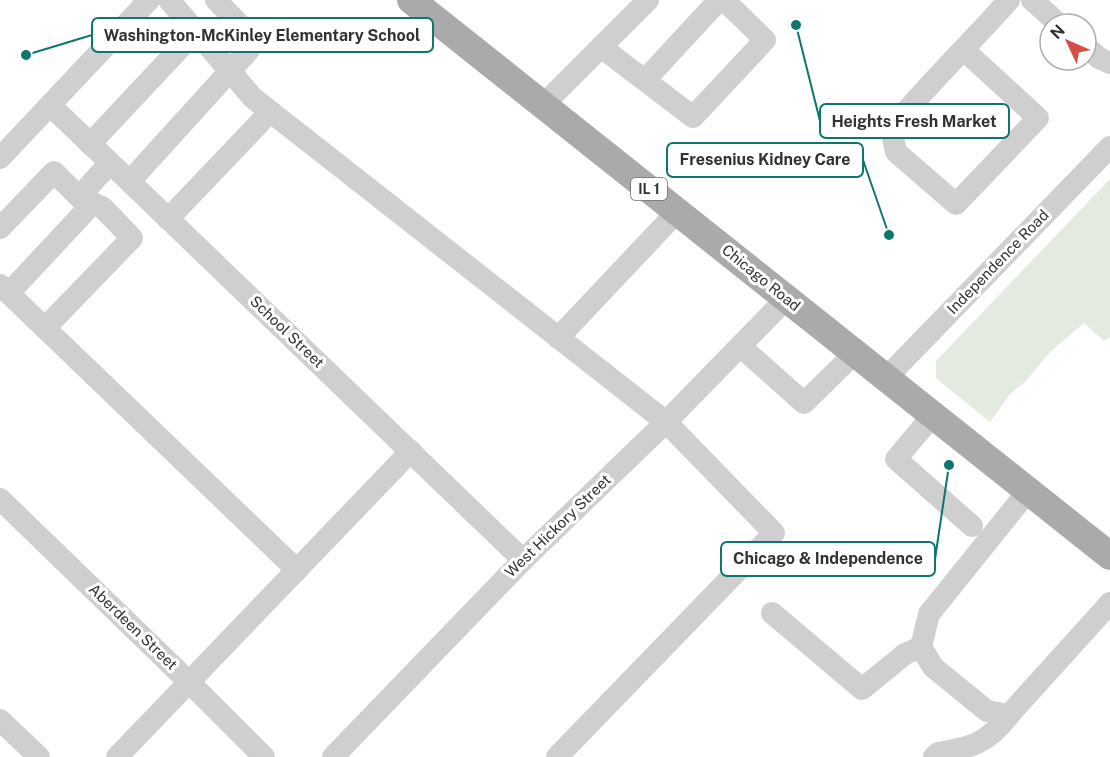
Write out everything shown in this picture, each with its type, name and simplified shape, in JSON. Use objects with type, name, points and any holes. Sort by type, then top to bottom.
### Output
[{"type":"main road","name":"Chicago Road","points":[[411,0],[1110,556]]},
{"type":"street","points":[[0,158],[149,0]]},
{"type":"street","points":[[169,0],[253,98],[666,422],[774,533],[557,757]]},
{"type":"street","points":[[130,181],[249,50],[251,42],[241,26],[216,0]]},
{"type":"street","points":[[543,105],[648,0]]},
{"type":"street","points":[[645,80],[719,0]]},
{"type":"street","points":[[601,47],[693,117],[765,40],[724,0]]},
{"type":"street","points":[[964,50],[1038,118],[956,204],[896,152],[891,129],[1009,0]]},
{"type":"street","points":[[1032,0],[1046,12]]},
{"type":"street","points":[[90,144],[195,31]]},
{"type":"street","points":[[1098,56],[1110,79]]},
{"type":"street","name":"School Street","points":[[50,105],[523,560]]},
{"type":"street","points":[[168,219],[270,112]]},
{"type":"street","name":"Independence Road","points":[[886,378],[1110,147]]},
{"type":"street","points":[[110,163],[86,200],[5,289],[297,570]]},
{"type":"street","points":[[0,228],[54,172],[86,200],[102,207],[132,238],[45,328]]},
{"type":"street","points":[[558,338],[677,212]]},
{"type":"street","name":"West Hickory Street","points":[[333,757],[523,560],[666,422],[786,298]]},
{"type":"street","points":[[740,346],[804,403],[855,353]]},
{"type":"street","points":[[933,415],[896,459],[972,526]]},
{"type":"street","points":[[117,757],[411,452]]},
{"type":"street","points":[[1009,715],[987,711],[933,667],[921,647],[929,614],[1028,491]]},
{"type":"street","name":"Aberdeen Street","points":[[0,499],[264,757]]},
{"type":"street","points":[[934,757],[938,753],[968,748],[996,732],[1110,603]]},
{"type":"street","points":[[772,613],[862,689],[905,654],[921,647]]},
{"type":"street","points":[[0,720],[39,757]]},
{"type":"shaded area","points":[[1110,179],[1110,337],[1104,341],[1084,323],[1051,351],[1025,382],[1010,394],[990,422],[936,378],[936,361]]},
{"type":"place","name":"Heights Fresh Market","points":[[796,25]]},
{"type":"place","name":"Washington-McKinley Elementary School","points":[[26,55]]},
{"type":"place","name":"Fresenius Kidney Care","points":[[889,235]]},
{"type":"place","name":"Chicago & Independence","points":[[949,465]]}]
